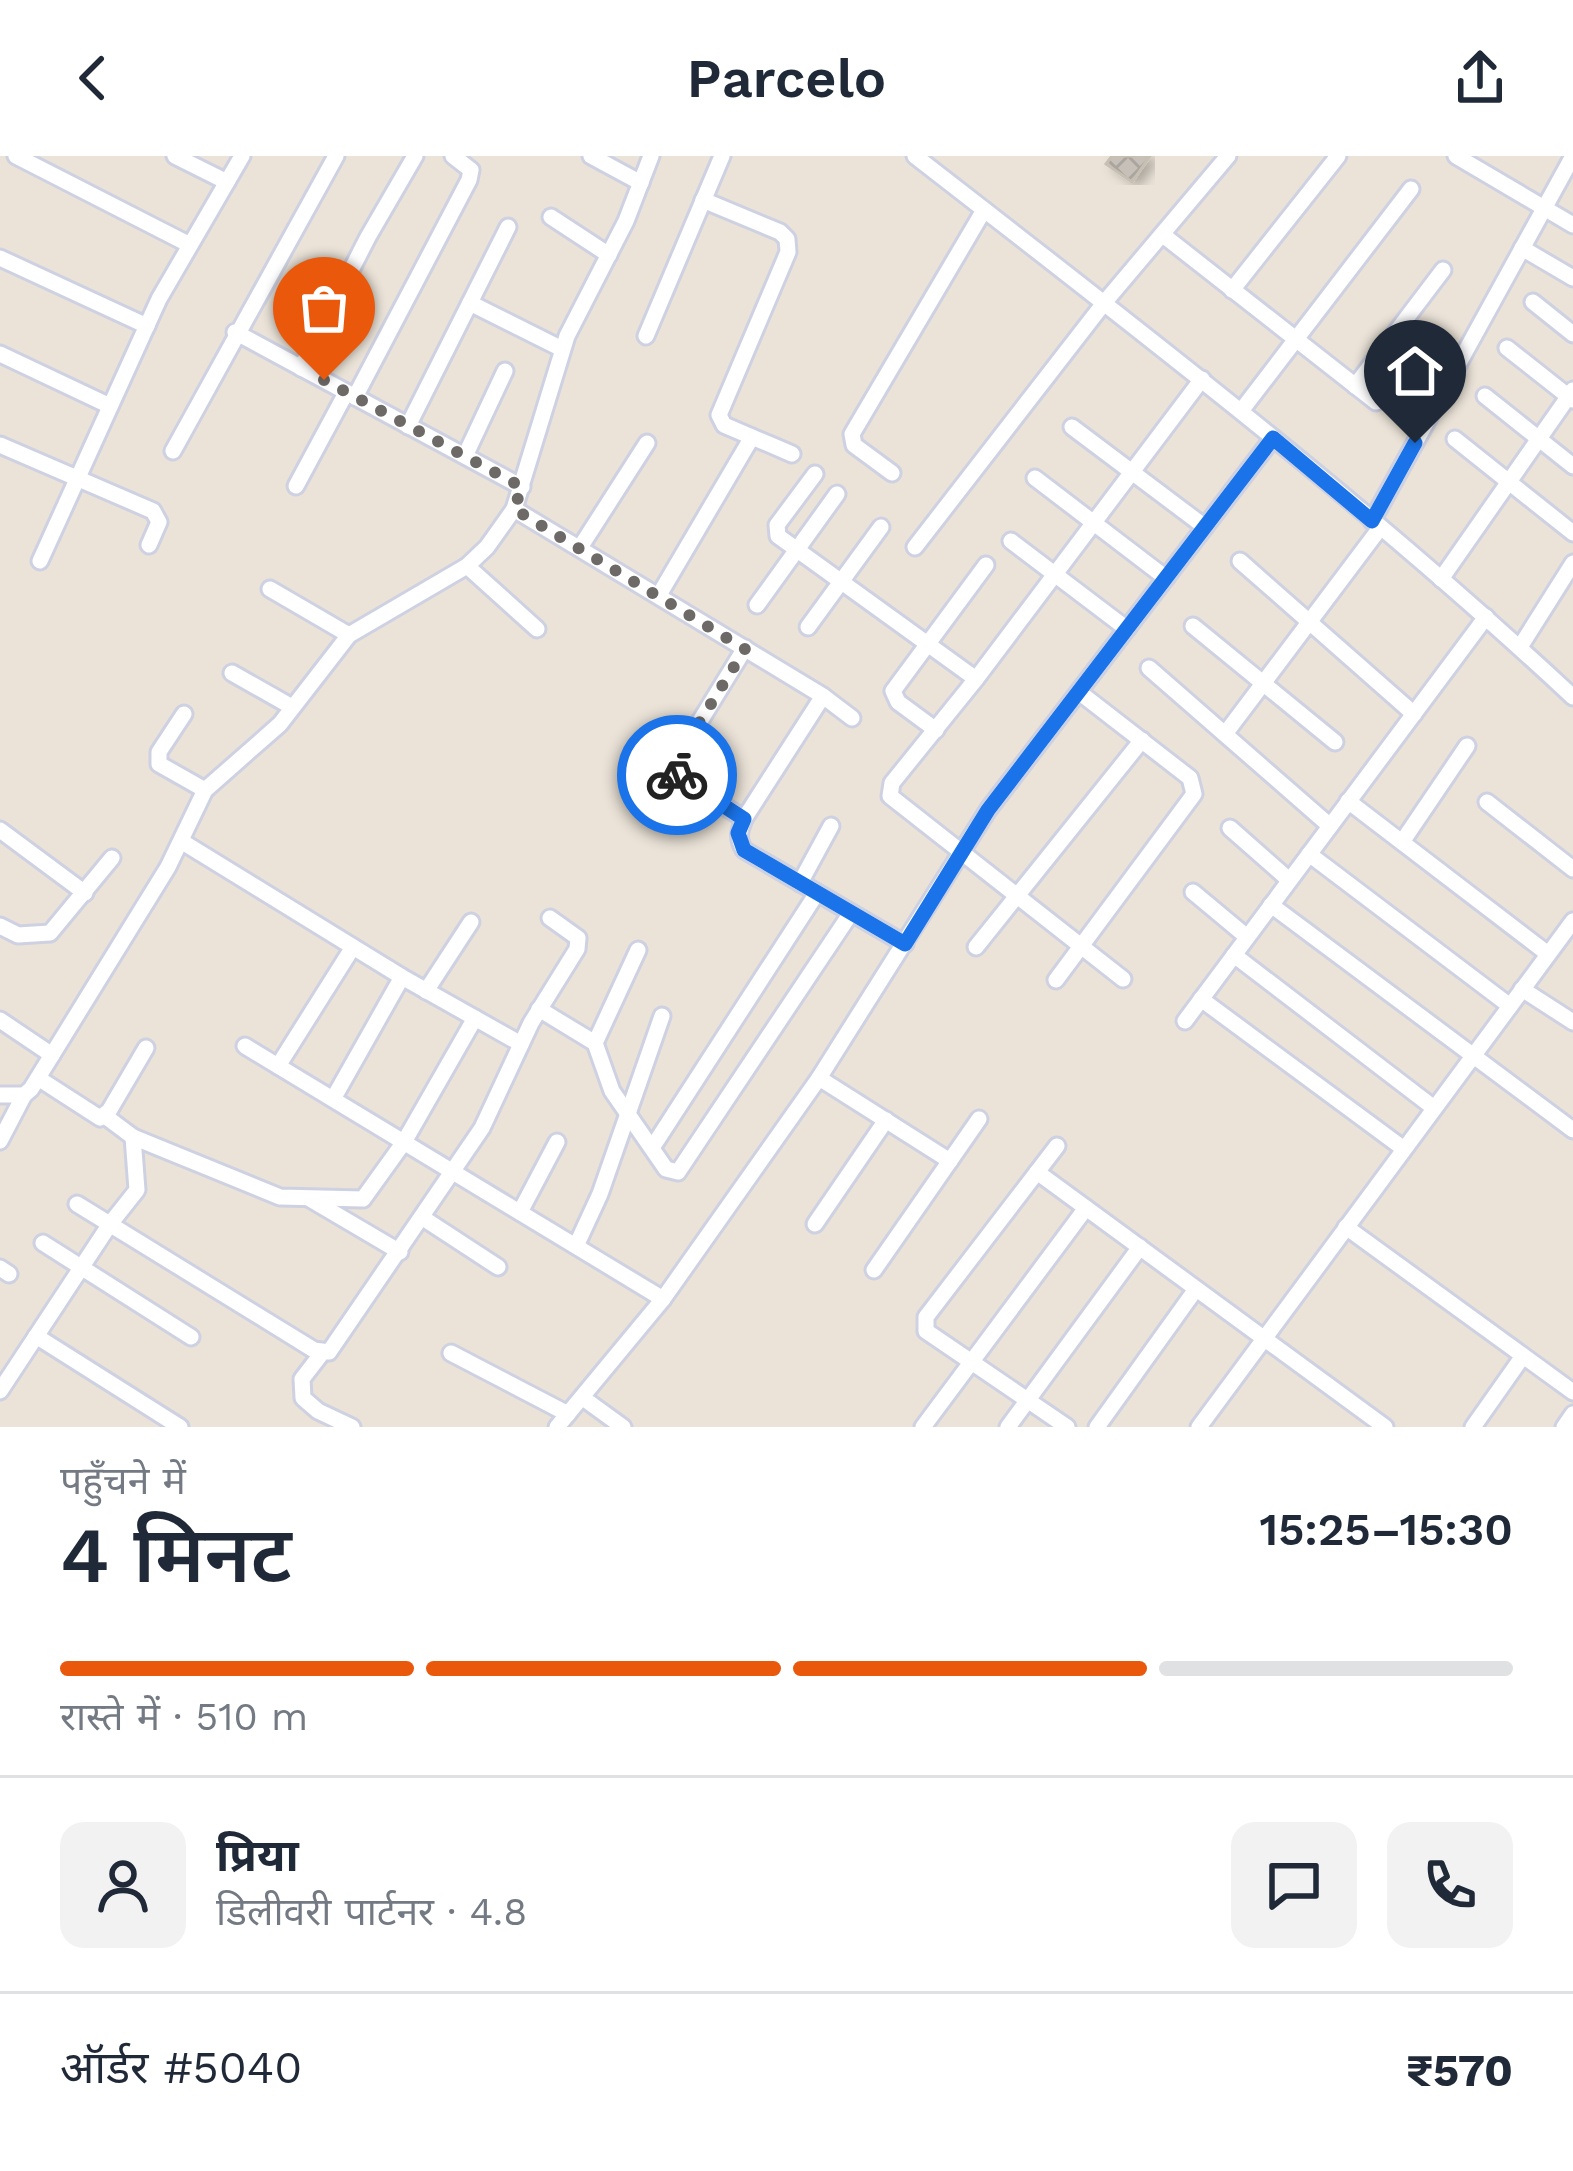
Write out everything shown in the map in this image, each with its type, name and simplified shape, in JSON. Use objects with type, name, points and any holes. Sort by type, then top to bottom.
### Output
[{"type":"street","points":[[16,156],[190,245]]},
{"type":"street","points":[[175,156],[227,182]]},
{"type":"street","points":[[40,561],[147,326],[242,156]]},
{"type":"street","points":[[172,451],[336,156]]},
{"type":"street","points":[[301,368],[416,156]]},
{"type":"street","points":[[296,486],[471,175],[467,164],[453,156]]},
{"type":"street","points":[[591,156],[641,183]]},
{"type":"street","points":[[0,1141],[24,1095],[168,868],[205,790],[266,737],[349,635],[467,566],[514,509],[562,349],[651,156]]},
{"type":"street","points":[[646,336],[722,156]]},
{"type":"street","points":[[915,156],[1241,411],[1572,695]]},
{"type":"street","points":[[915,547],[1104,303],[1228,156]]},
{"type":"street","points":[[1232,290],[1338,156]]},
{"type":"street","points":[[1456,156],[1573,225]]},
{"type":"street","points":[[1225,734],[1376,525],[1573,156]]},
{"type":"street","points":[[1241,411],[1411,189]]},
{"type":"street","points":[[703,200],[781,232],[789,246],[721,408],[724,424],[792,454]]},
{"type":"street","points":[[892,473],[854,445],[852,434],[984,210]]},
{"type":"street","points":[[551,217],[609,255]]},
{"type":"street","points":[[408,426],[508,227]]},
{"type":"street","points":[[1163,236],[1376,402]]},
{"type":"street","points":[[1522,248],[1573,278]]},
{"type":"street","points":[[0,258],[147,326]]},
{"type":"street","points":[[1355,386],[1443,270]]},
{"type":"street","points":[[1533,302],[1573,334]]},
{"type":"street","points":[[470,303],[562,349]]},
{"type":"street","points":[[235,332],[522,487]]},
{"type":"street","points":[[1441,579],[1571,395],[1507,348]]},
{"type":"street","points":[[0,354],[110,406]]},
{"type":"street","points":[[465,456],[505,371]]},
{"type":"street","points":[[1123,979],[894,801],[889,791],[1202,380]]},
{"type":"street","points":[[1485,396],[1573,466]]},
{"type":"street","points":[[1072,427],[1205,527]]},
{"type":"street","points":[[659,595],[752,437]]},
{"type":"street","points":[[451,1353],[562,1420],[583,1399],[663,1299],[819,1078],[988,810],[1273,438]]},
{"type":"street","points":[[1455,439],[1573,533]]},
{"type":"street","points":[[581,546],[647,443]]},
{"type":"street","points":[[0,445],[153,512],[159,522],[149,544]]},
{"type":"street","points":[[815,474],[778,525],[778,536],[976,679]]},
{"type":"street","points":[[1035,478],[1166,578]]},
{"type":"street","points":[[757,605],[837,494]]},
{"type":"street","points":[[514,509],[581,546],[852,718]]},
{"type":"street","points":[[808,627],[881,527]]},
{"type":"street","points":[[1011,541],[1127,628]]},
{"type":"street","points":[[1240,561],[1414,714]]},
{"type":"street","points":[[1520,647],[1573,563]]},
{"type":"street","points":[[936,730],[894,698],[897,684],[986,565]]},
{"type":"street","points":[[467,566],[537,629]]},
{"type":"street","points":[[270,589],[349,635]]},
{"type":"street","points":[[1185,1021],[1486,617]]},
{"type":"street","points":[[1193,626],[1334,742]]},
{"type":"street","points":[[653,796],[745,649]]},
{"type":"street","points":[[1149,668],[1330,826]]},
{"type":"street","points":[[232,674],[292,707]]},
{"type":"street","points":[[1056,980],[1194,794],[1190,778],[1079,692]]},
{"type":"street","points":[[823,696],[738,833],[744,850],[905,944]]},
{"type":"street","points":[[184,714],[160,752],[158,764],[205,790]]},
{"type":"street","points":[[976,947],[1142,740]]},
{"type":"street","points":[[1402,842],[1467,746]]},
{"type":"street","points":[[670,770],[744,819]]},
{"type":"street","points":[[1348,801],[1548,954]]},
{"type":"street","points":[[1487,802],[1573,869]]},
{"type":"street","points":[[800,883],[831,826]]},
{"type":"street","points":[[1230,828],[1289,880]]},
{"type":"street","points":[[0,830],[85,892]]},
{"type":"street","points":[[181,841],[521,1044]]},
{"type":"street","points":[[1309,854],[1510,1006]]},
{"type":"street","points":[[0,926],[18,935],[50,933],[112,858]]},
{"type":"street","points":[[1193,892],[1247,937]]},
{"type":"street","points":[[652,1148],[818,893]]},
{"type":"street","points":[[1271,905],[1573,1130]]},
{"type":"street","points":[[539,1010],[595,1043],[612,1091],[667,1169],[678,1172],[851,913]]},
{"type":"street","points":[[352,1427],[303,1399],[302,1379],[322,1353],[335,1347],[492,1110],[521,1044],[579,943],[574,933],[550,918]]},
{"type":"street","points":[[1199,1427],[1573,920]]},
{"type":"street","points":[[426,991],[472,922]]},
{"type":"street","points":[[278,1066],[353,947]]},
{"type":"street","points":[[595,1043],[638,950]]},
{"type":"street","points":[[1234,955],[1434,1108]]},
{"type":"street","points":[[333,1100],[402,977]]},
{"type":"street","points":[[1522,989],[1573,1022]]},
{"type":"street","points":[[1201,999],[1404,1149]]},
{"type":"street","points":[[576,1246],[592,1214],[662,1016]]},
{"type":"street","points":[[38,1078],[94,1118],[105,1116],[134,1137],[280,1197],[363,1199],[404,1142],[475,1018]]},
{"type":"street","points":[[0,1020],[52,1055]]},
{"type":"street","points":[[244,1046],[663,1299]]},
{"type":"street","points":[[105,1116],[146,1048]]},
{"type":"street","points":[[819,1078],[950,1161]]},
{"type":"street","points":[[0,1095],[24,1095]]},
{"type":"street","points":[[874,1270],[979,1119]]},
{"type":"street","points":[[815,1225],[886,1120]]},
{"type":"street","points":[[0,1391],[137,1190],[134,1137]]},
{"type":"street","points":[[520,1212],[557,1142]]},
{"type":"street","points":[[1057,1146],[926,1317],[926,1331],[1066,1427]]},
{"type":"street","points":[[1037,1172],[1384,1427]]},
{"type":"street","points":[[308,1198],[400,1252]]},
{"type":"street","points":[[77,1204],[322,1353]]},
{"type":"street","points":[[922,1427],[1086,1208]]},
{"type":"street","points":[[422,1219],[498,1267]]},
{"type":"street","points":[[1346,1227],[1573,1392]]},
{"type":"street","points":[[43,1244],[191,1336]]},
{"type":"street","points":[[1008,1427],[1140,1247]]},
{"type":"street","points":[[1097,1427],[1196,1289]]},
{"type":"street","points":[[36,1336],[180,1427]]},
{"type":"street","points":[[1473,1427],[1523,1356]]},
{"type":"street","points":[[583,1399],[623,1427]]},
{"type":"street","points":[[1564,1427],[1573,1414]]},
{"type":"building","points":[[1112,156],[1150,156],[1132,182],[1106,164]]},
{"type":"way so far","points":[[324,380],[522,487],[514,509],[745,649],[670,770],[677,775]]},
{"type":"route","points":[[677,775],[744,819],[738,833],[744,850],[905,944],[988,810],[1273,438],[1372,521],[1415,443]]}]
